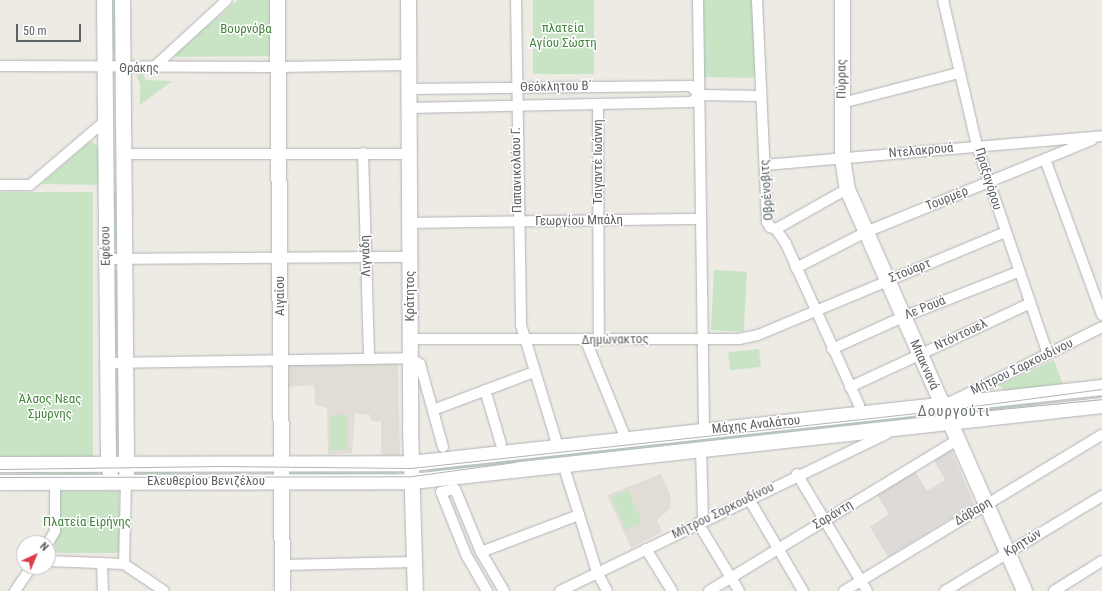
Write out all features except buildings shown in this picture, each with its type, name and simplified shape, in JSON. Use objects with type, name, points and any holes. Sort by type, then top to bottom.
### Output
[{"type":"street","name":"Εφέσου","points":[[104,0],[108,463]]},
{"type":"street","name":"Εφέσου","points":[[122,0],[127,463],[124,564]]},
{"type":"street","points":[[153,68],[228,0]]},
{"type":"street","name":"Αιγαίου","points":[[277,0],[282,591]]},
{"type":"street","name":"Κράτητος","points":[[408,0],[411,463],[415,591]]},
{"type":"street","name":"Παπανικολάου Γ.","points":[[516,0],[518,221],[522,324],[534,372],[558,446]]},
{"type":"street","points":[[698,0],[704,430]]},
{"type":"street","name":"Οβρένοβιτς","points":[[758,0],[767,222],[770,227],[776,229],[786,244],[832,349],[859,405]]},
{"type":"street","name":"Πύρρας","points":[[842,0],[842,158]]},
{"type":"street","name":"Πραξαγόρου","points":[[943,0],[977,146],[1004,232],[1048,354]]},
{"type":"street","name":"Θράκης","points":[[0,66],[153,68],[408,65]]},
{"type":"street","points":[[842,102],[959,73]]},
{"type":"street","name":"Θεόκλητου Β΄","points":[[408,89],[691,86],[699,96]]},
{"type":"street","name":"Θεόκλητου Β΄","points":[[409,108],[692,102],[699,96],[761,96]]},
{"type":"street","name":"Τσιγαντέ Ιωάννη","points":[[598,104],[599,341]]},
{"type":"street","points":[[0,185],[30,185],[105,121]]},
{"type":"street","name":"Ντελακρουά","points":[[765,165],[1102,136]]},
{"type":"street","name":"Τουρμέρ","points":[[796,268],[866,232],[1102,136]]},
{"type":"street","name":"Λιγνάδη","points":[[363,153],[369,359]]},
{"type":"street","points":[[123,154],[409,154]]},
{"type":"street","name":"Μπακνανά","points":[[842,158],[847,189],[1024,591]]},
{"type":"street","points":[[1045,159],[1102,315]]},
{"type":"street","points":[[776,229],[847,189]]},
{"type":"street","name":"Γεωργίου Μπάλη","points":[[409,223],[701,219]]},
{"type":"street","name":"Στούαρτ","points":[[815,310],[1004,232]]},
{"type":"street","points":[[106,259],[409,257]]},
{"type":"street","name":"Λε Ρουά","points":[[832,349],[903,317],[1018,272]]},
{"type":"street","name":"Ντόντουελ","points":[[850,387],[1029,304]]},
{"type":"street","name":"Δημώνακτος","points":[[410,339],[599,341],[739,339],[758,335],[815,310]]},
{"type":"street","name":"Μήτρου Σαρκουδίνου","points":[[942,406],[1102,327]]},
{"type":"street","points":[[586,341],[626,439]]},
{"type":"street","points":[[107,363],[410,358],[420,364],[443,447]]},
{"type":"street","points":[[432,410],[534,372]]},
{"type":"street","name":"Μάχης Αναλάτου","points":[[411,463],[704,430],[942,406],[1102,387]]},
{"type":"street","points":[[485,390],[501,444]]},
{"type":"street","name":"Μάχης Αναλάτου","points":[[412,481],[1102,405]]},
{"type":"street","name":"Μήτρου Σαρκουδίνου","points":[[560,591],[797,474],[886,434]]},
{"type":"street","name":"Δάβαρη","points":[[844,591],[985,504],[1102,435]]},
{"type":"street","name":"Σαράντη","points":[[709,591],[957,440]]},
{"type":"street","points":[[701,448],[701,522],[739,591]]},
{"type":"street","points":[[108,463],[112,477],[126,481]]},
{"type":"street","name":"Ελευθερίου Βενιζέλου","points":[[0,464],[411,463]]},
{"type":"street","points":[[563,464],[597,572],[607,591]]},
{"type":"street","points":[[797,474],[867,591]]},
{"type":"street","name":"Ελευθερίου Βενιζέλου","points":[[0,482],[412,481]]},
{"type":"street","points":[[53,535],[55,532],[55,482]]},
{"type":"street","points":[[487,591],[467,557],[441,492],[455,489],[481,552],[504,591]]},
{"type":"street","name":"Κρητών","points":[[945,591],[1102,496]]},
{"type":"street","points":[[749,499],[803,591]]},
{"type":"street","points":[[481,552],[579,516]]},
{"type":"street","points":[[459,537],[472,532]]},
{"type":"street","points":[[646,549],[672,591]]},
{"type":"street","points":[[56,561],[124,564],[164,591]]},
{"type":"street","points":[[1054,591],[1102,561]]},
{"type":"street","points":[[282,565],[414,562]]},
{"type":"street","points":[[102,563],[103,591]]},
{"type":"street","points":[[15,591],[26,575]]},
{"type":"shaded area","points":[[398,361],[400,455],[381,455],[381,421],[371,421],[370,415],[355,413],[352,453],[328,454],[327,408],[315,404],[314,385],[285,387],[286,364]]},
{"type":"shaded area","points":[[951,449],[974,504],[888,557],[870,527],[889,514],[877,495],[915,471],[927,491],[945,480],[934,460]]},
{"type":"shaded area","points":[[661,474],[670,494],[671,508],[657,520],[662,532],[631,548],[607,495]]},
{"type":"green space","points":[[109,0],[117,0],[115,54],[111,55]]},
{"type":"green space","name":"Βουρνόβα","points":[[238,0],[273,0],[273,51],[268,56],[177,57],[174,54]]},
{"type":"green space","name":"πλατεία Αγίου Σώστη","points":[[533,0],[594,0],[594,74],[533,74]]},
{"type":"green space","points":[[701,0],[752,0],[756,75],[752,78],[701,77]]},
{"type":"green space","points":[[142,73],[146,80],[172,81],[140,105],[140,83],[136,75]]},
{"type":"green space","points":[[91,141],[99,147],[101,185],[41,184]]},
{"type":"green space","name":"Άλσος Νεας Σμύρνης","points":[[0,192],[93,192],[93,457],[0,457]]},
{"type":"green space","points":[[110,192],[119,193],[119,245],[114,246],[111,243]]},
{"type":"green space","points":[[714,270],[747,272],[744,332],[711,330]]},
{"type":"green space","points":[[114,271],[118,271],[119,354],[113,353]]},
{"type":"green space","points":[[759,349],[761,367],[730,370],[728,352]]},
{"type":"green space","points":[[1054,360],[1063,384],[1003,391],[1000,385]]},
{"type":"green space","points":[[114,371],[118,371],[120,453],[116,454],[114,452]]},
{"type":"green space","points":[[1036,396],[1037,407],[965,413],[968,404]]},
{"type":"green space","points":[[926,409],[928,418],[428,476],[427,464]]},
{"type":"green space","points":[[329,415],[348,415],[348,450],[329,450]]},
{"type":"green space","points":[[0,458],[98,465],[97,478],[0,471]]},
{"type":"green space","points":[[135,465],[171,465],[171,478],[135,478]]},
{"type":"green space","points":[[298,466],[395,466],[395,477],[291,476]]},
{"type":"green space","points":[[628,490],[642,522],[626,529],[612,497]]},
{"type":"green space","name":"Πλατεία Ειρήνης","points":[[55,491],[119,491],[119,553],[56,553]]},
{"type":"tram line","points":[[0,469],[221,466],[411,468],[944,410],[1102,389]]},
{"type":"tram line","points":[[960,413],[1102,399]]},
{"type":"tram line","points":[[0,477],[412,476],[515,462]]},
{"type":"district","name":"Δουργούτι","points":[[954,412]]}]
